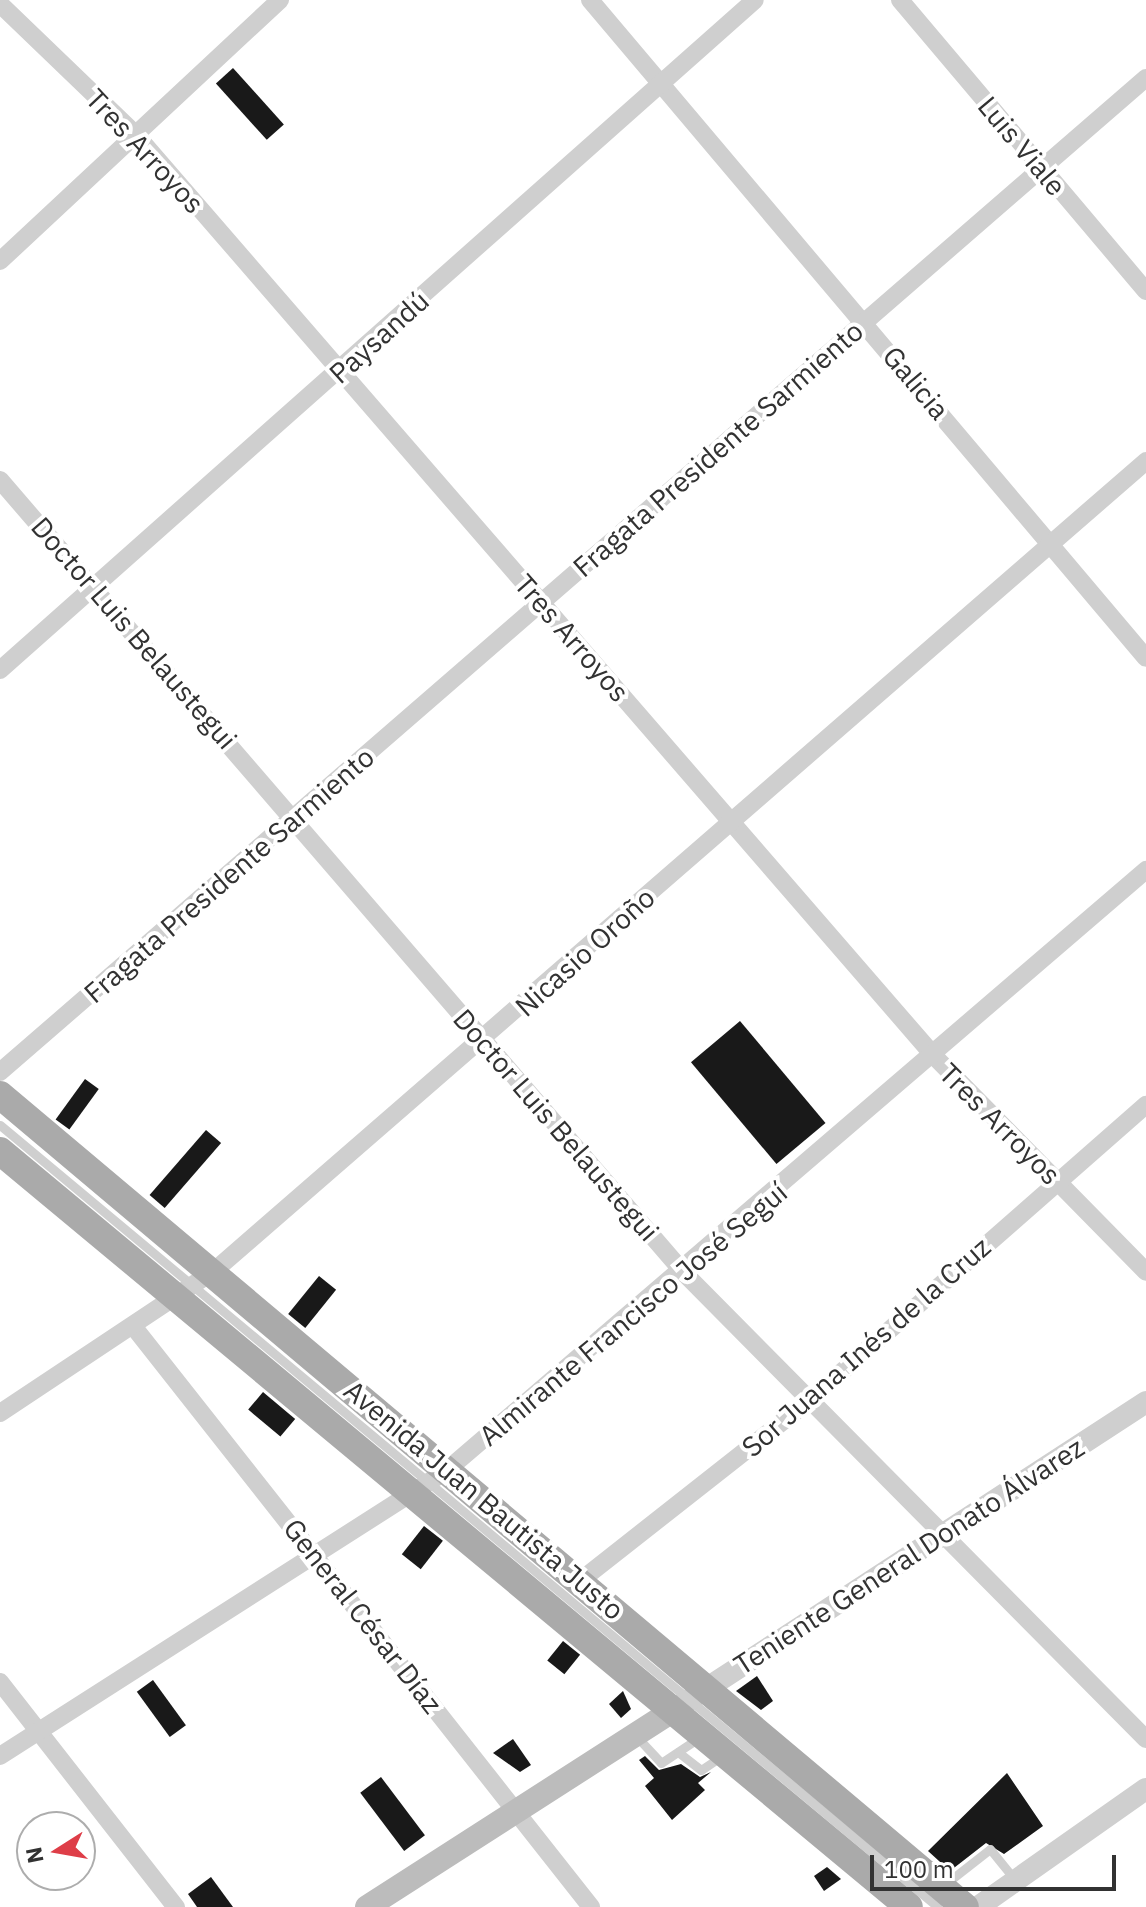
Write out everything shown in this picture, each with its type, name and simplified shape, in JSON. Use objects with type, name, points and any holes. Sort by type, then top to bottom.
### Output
[{"type":"main road","name":"Avenida Juan Bautista Justo","points":[[0,1095],[196,1284],[429,1482],[691,1699],[940,1897],[965,1907]]},
{"type":"main road","name":"Avenida Juan Bautista Justo","points":[[0,1151],[196,1284],[429,1482],[580,1581],[691,1699],[703,1736],[909,1907]]},
{"type":"main road","points":[[367,1907],[691,1699]]},
{"type":"street","points":[[0,261],[280,0]]},
{"type":"street","name":"Galicia","points":[[590,0],[1146,658]]},
{"type":"street","name":"Paysandú","points":[[0,670],[95,583],[343,370],[660,81],[755,0]]},
{"type":"street","name":"Luis Viale","points":[[900,0],[1146,291]]},
{"type":"street","name":"Tres Arroyos","points":[[0,4],[136,135],[343,370],[729,822],[935,1057],[1146,1272]]},
{"type":"street","name":"Fragata Presidente Sarmiento","points":[[0,1072],[296,820],[863,320],[1146,78]]},
{"type":"street","name":"Nicasio Oroño","points":[[0,1413],[196,1284],[485,1042],[729,822],[1146,461]]},
{"type":"street","name":"Doctor Luis Belaustegui","points":[[0,480],[95,583],[684,1273],[1146,1739]]},
{"type":"street","name":"Almirante Francisco José Seguí","points":[[0,1756],[318,1556],[429,1482],[684,1273],[1146,870]]},
{"type":"street","name":"Sor Juana Inés de la Cruz","points":[[580,1581],[811,1399],[1146,1105]]},
{"type":"street","name":"General César Díaz","points":[[133,1326],[318,1556],[591,1907]]},
{"type":"street","name":"Teniente General Donato Álvarez","points":[[691,1699],[1146,1402]]},
{"type":"street","points":[[0,1682],[176,1907]]},
{"type":"street","points":[[978,1907],[1146,1789]]},
{"type":"lane","points":[[0,1125],[196,1284],[429,1482]]},
{"type":"lane","points":[[196,1284],[261,1342]]},
{"type":"lane","points":[[635,1735],[661,1763],[703,1736]]},
{"type":"lane","points":[[678,1752],[701,1770],[725,1754]]},
{"type":"lane","points":[[940,1897],[990,1849],[1014,1879]]},
{"type":"building","points":[[233,68],[284,124],[267,140],[216,83]]},
{"type":"building","points":[[740,1021],[825,1123],[776,1164],[691,1062]]},
{"type":"building","points":[[85,1079],[99,1089],[69,1129],[56,1119]]},
{"type":"building","points":[[206,1130],[221,1143],[165,1208],[150,1195]]},
{"type":"building","points":[[319,1276],[336,1290],[305,1328],[288,1314]]},
{"type":"building","points":[[263,1392],[295,1419],[280,1437],[248,1410]]},
{"type":"building","points":[[424,1526],[443,1541],[421,1569],[402,1554]]},
{"type":"building","points":[[563,1641],[580,1655],[564,1674],[547,1660]]},
{"type":"building","points":[[757,1676],[773,1701],[761,1710],[736,1691]]},
{"type":"building","points":[[153,1680],[186,1725],[170,1737],[137,1692]]},
{"type":"building","points":[[623,1691],[631,1709],[621,1718],[609,1704]]},
{"type":"building","points":[[513,1739],[531,1765],[520,1772],[493,1753]]},
{"type":"building","points":[[645,1756],[659,1770],[681,1764],[700,1777],[711,1772],[698,1783],[705,1790],[672,1820],[645,1786],[654,1778],[639,1760]]},
{"type":"building","points":[[1007,1773],[1043,1826],[1004,1854],[986,1843],[950,1871],[928,1851]]},
{"type":"building","points":[[381,1777],[425,1835],[404,1851],[360,1793]]},
{"type":"building","points":[[827,1867],[841,1879],[824,1891],[814,1876]]},
{"type":"building","points":[[211,1877],[233,1907],[197,1907],[188,1894]]}]
